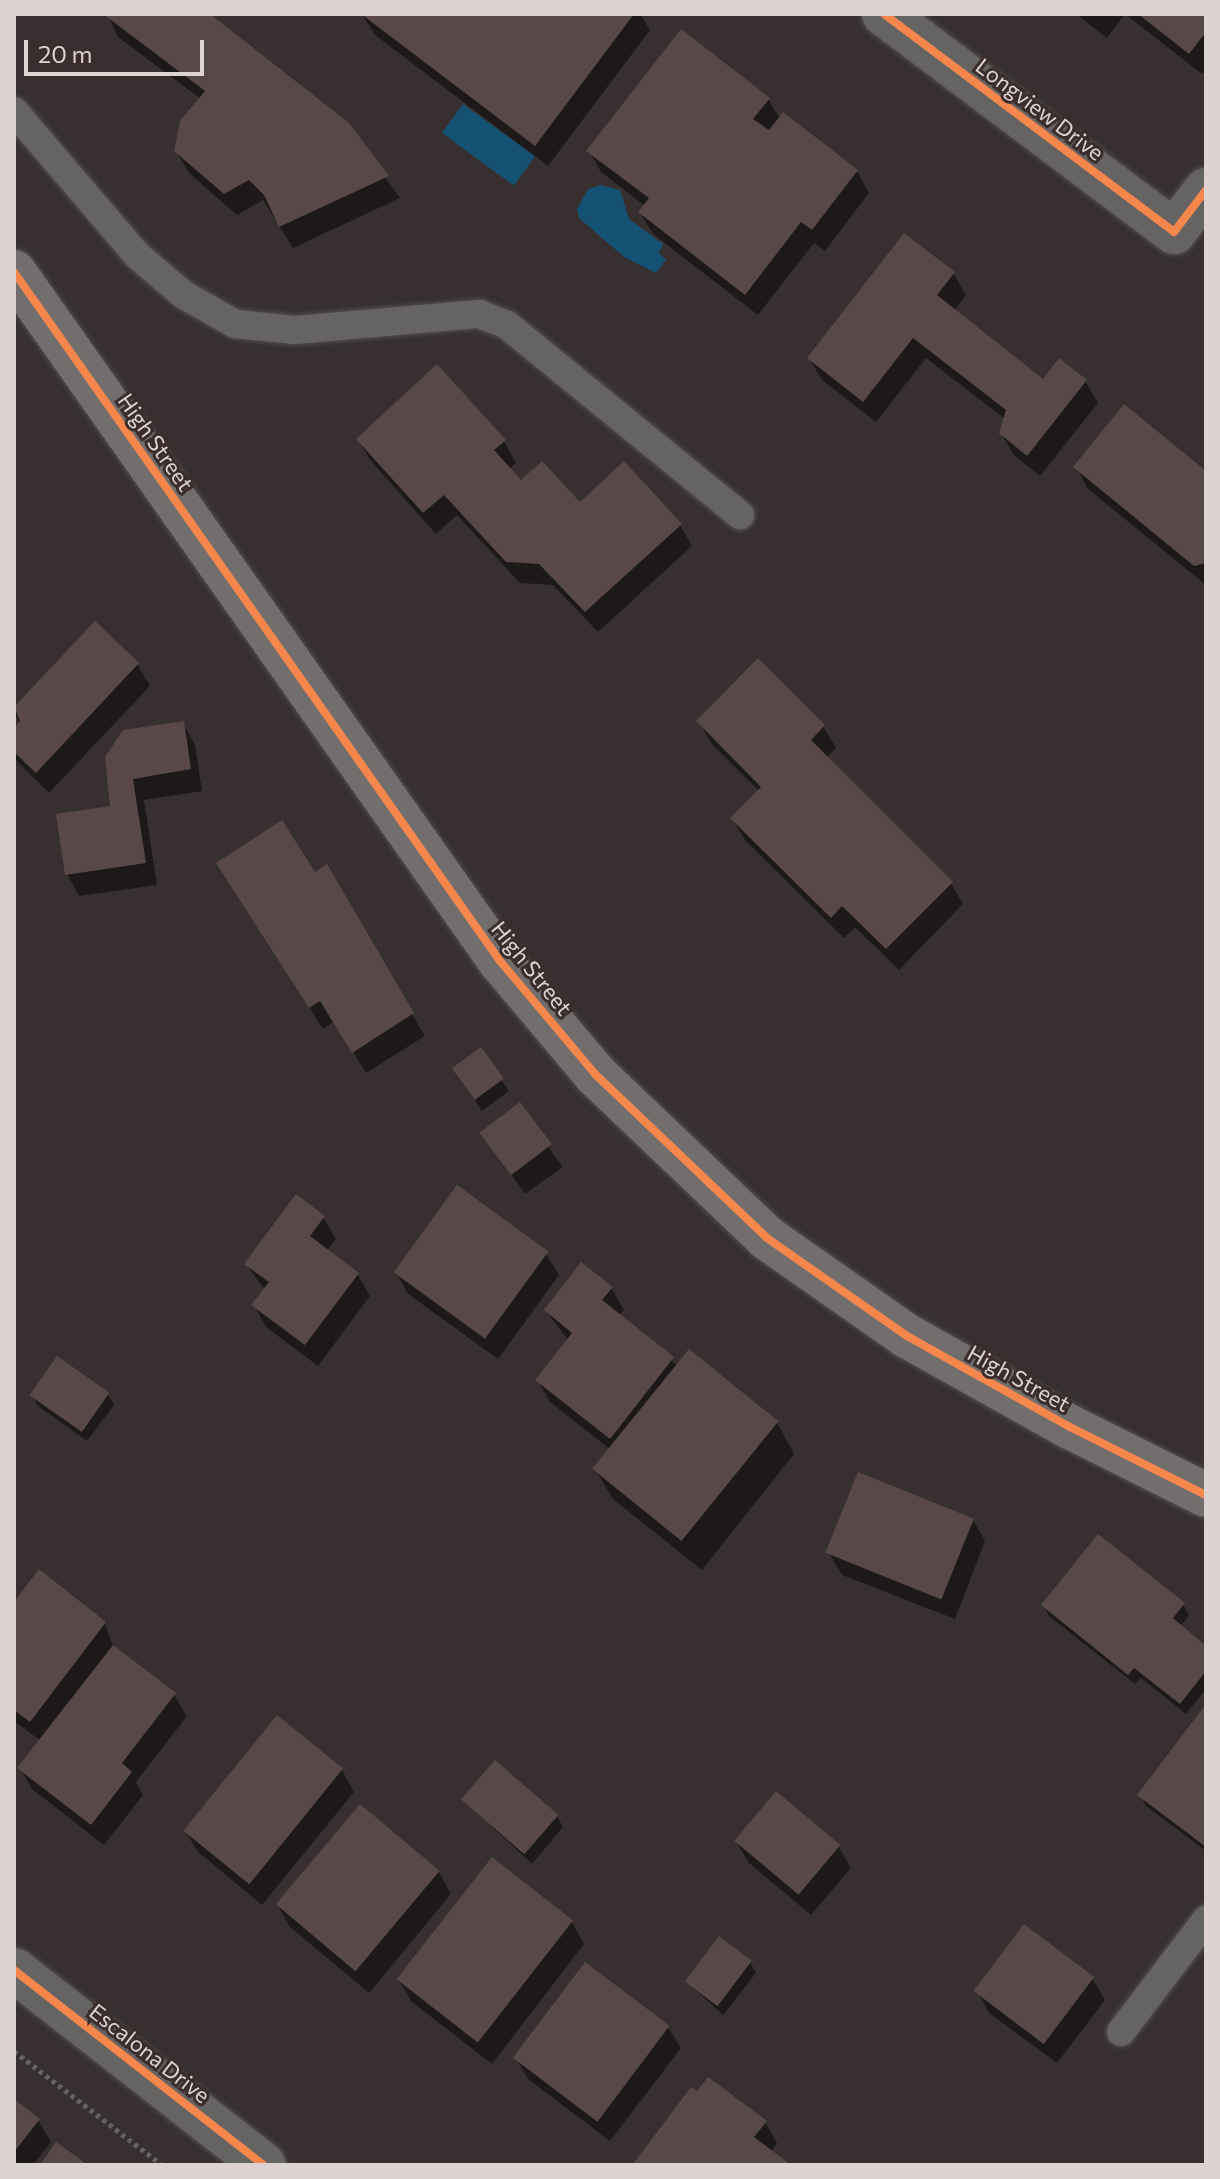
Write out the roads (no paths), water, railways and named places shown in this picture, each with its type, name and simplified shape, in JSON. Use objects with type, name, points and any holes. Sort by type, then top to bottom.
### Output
[{"type":"main road","name":"High Street","points":[[14,272],[500,961],[596,1075],[767,1238],[907,1336],[1070,1427],[1206,1495]]},
{"type":"street","name":"Longview Drive","points":[[884,14],[1174,232],[1206,190]]},
{"type":"street","name":"Escalona Drive","points":[[14,1970],[264,2165]]},
{"type":"lane","points":[[14,111],[138,256],[184,295],[235,324],[295,330],[479,314],[507,325],[740,515]]},
{"type":"lane","points":[[1121,2032],[1206,1920]]},
{"type":"water","points":[[463,104],[535,156],[514,185],[442,133]]},
{"type":"water","points":[[601,185],[620,190],[629,219],[663,244],[659,253],[666,260],[656,273],[624,257],[579,218],[577,209],[588,189]]}]
